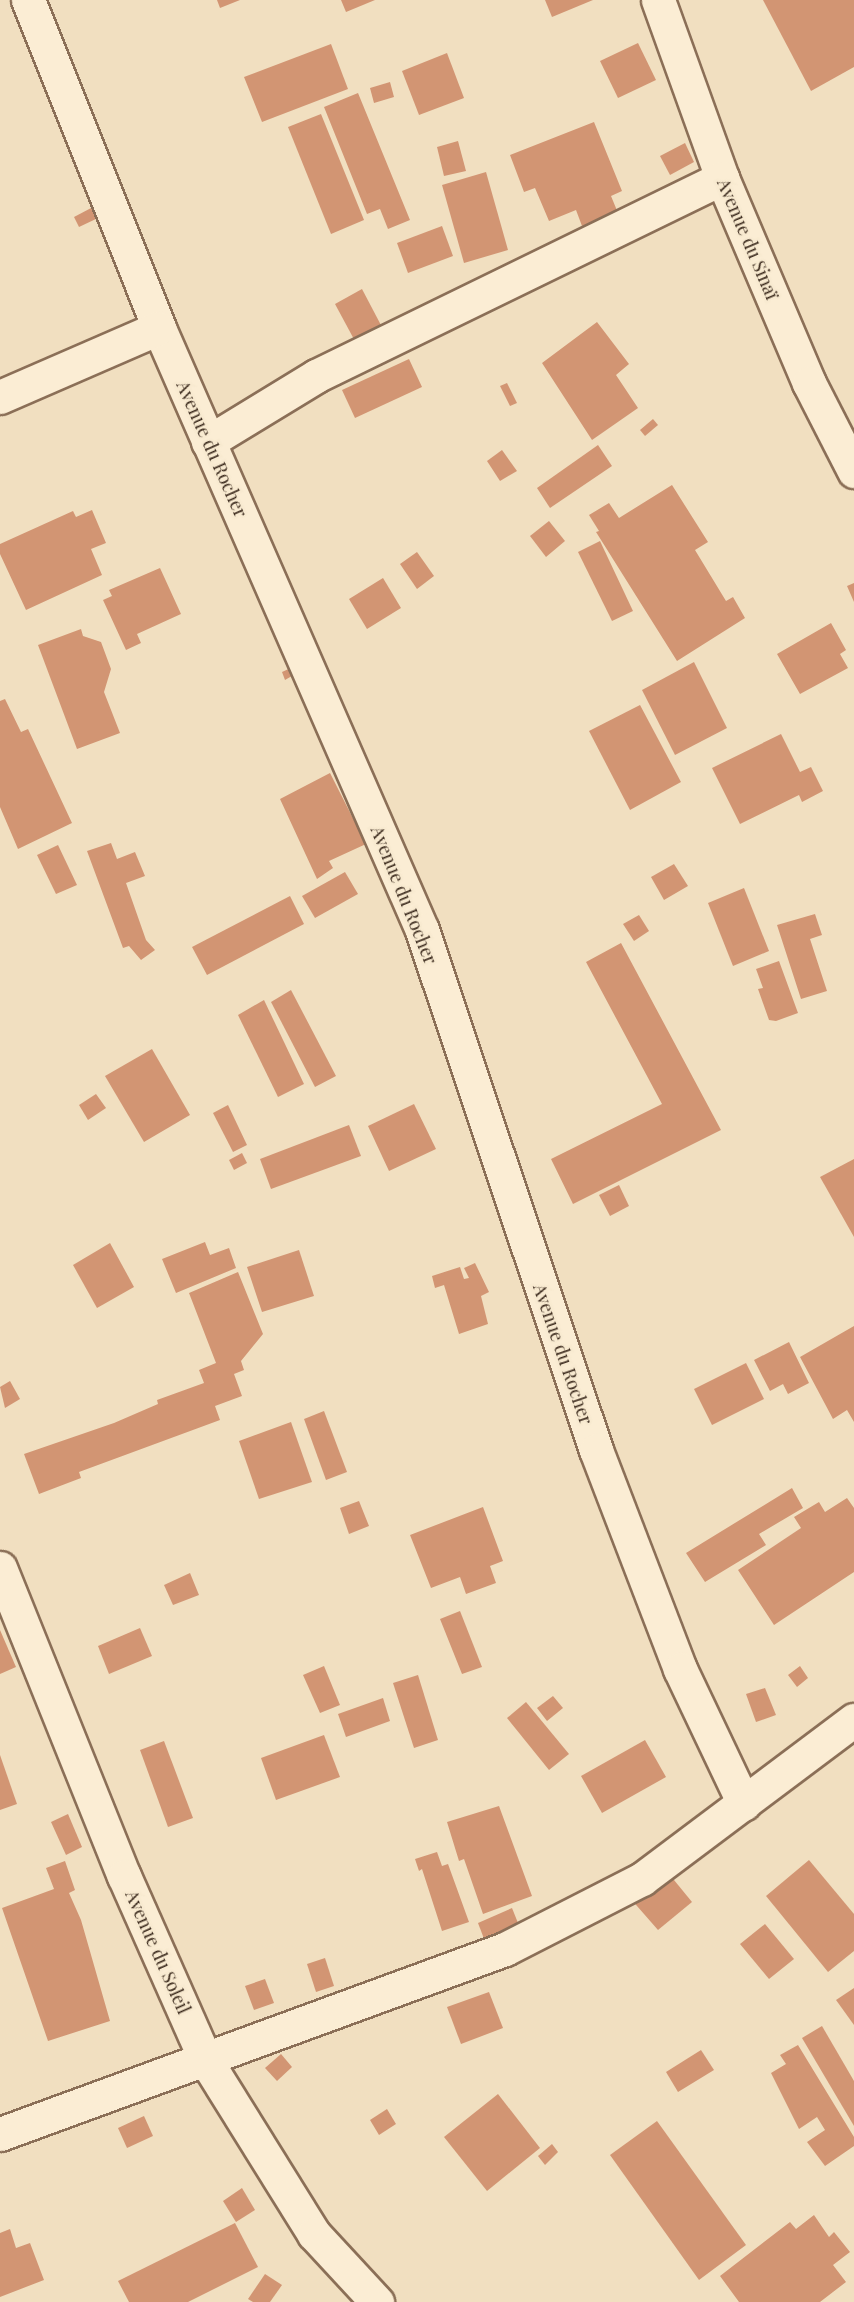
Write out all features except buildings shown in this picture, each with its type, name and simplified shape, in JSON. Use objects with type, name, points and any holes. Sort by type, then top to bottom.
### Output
[{"type":"street","name":"Avenue du Rocher","points":[[28,0],[159,328],[422,930],[596,1450],[680,1669],[744,1804]]},
{"type":"street","name":"Avenue du Sinaï","points":[[658,0],[722,178],[809,383],[854,471]]},
{"type":"street","points":[[208,442],[316,376],[722,178]]},
{"type":"street","points":[[0,397],[159,328]]},
{"type":"street","name":"Avenue du Soleil","points":[[0,1568],[124,1876],[206,2059],[314,2234],[377,2302]]},
{"type":"street","points":[[0,2134],[505,1949],[642,1880],[854,1720]]}]
